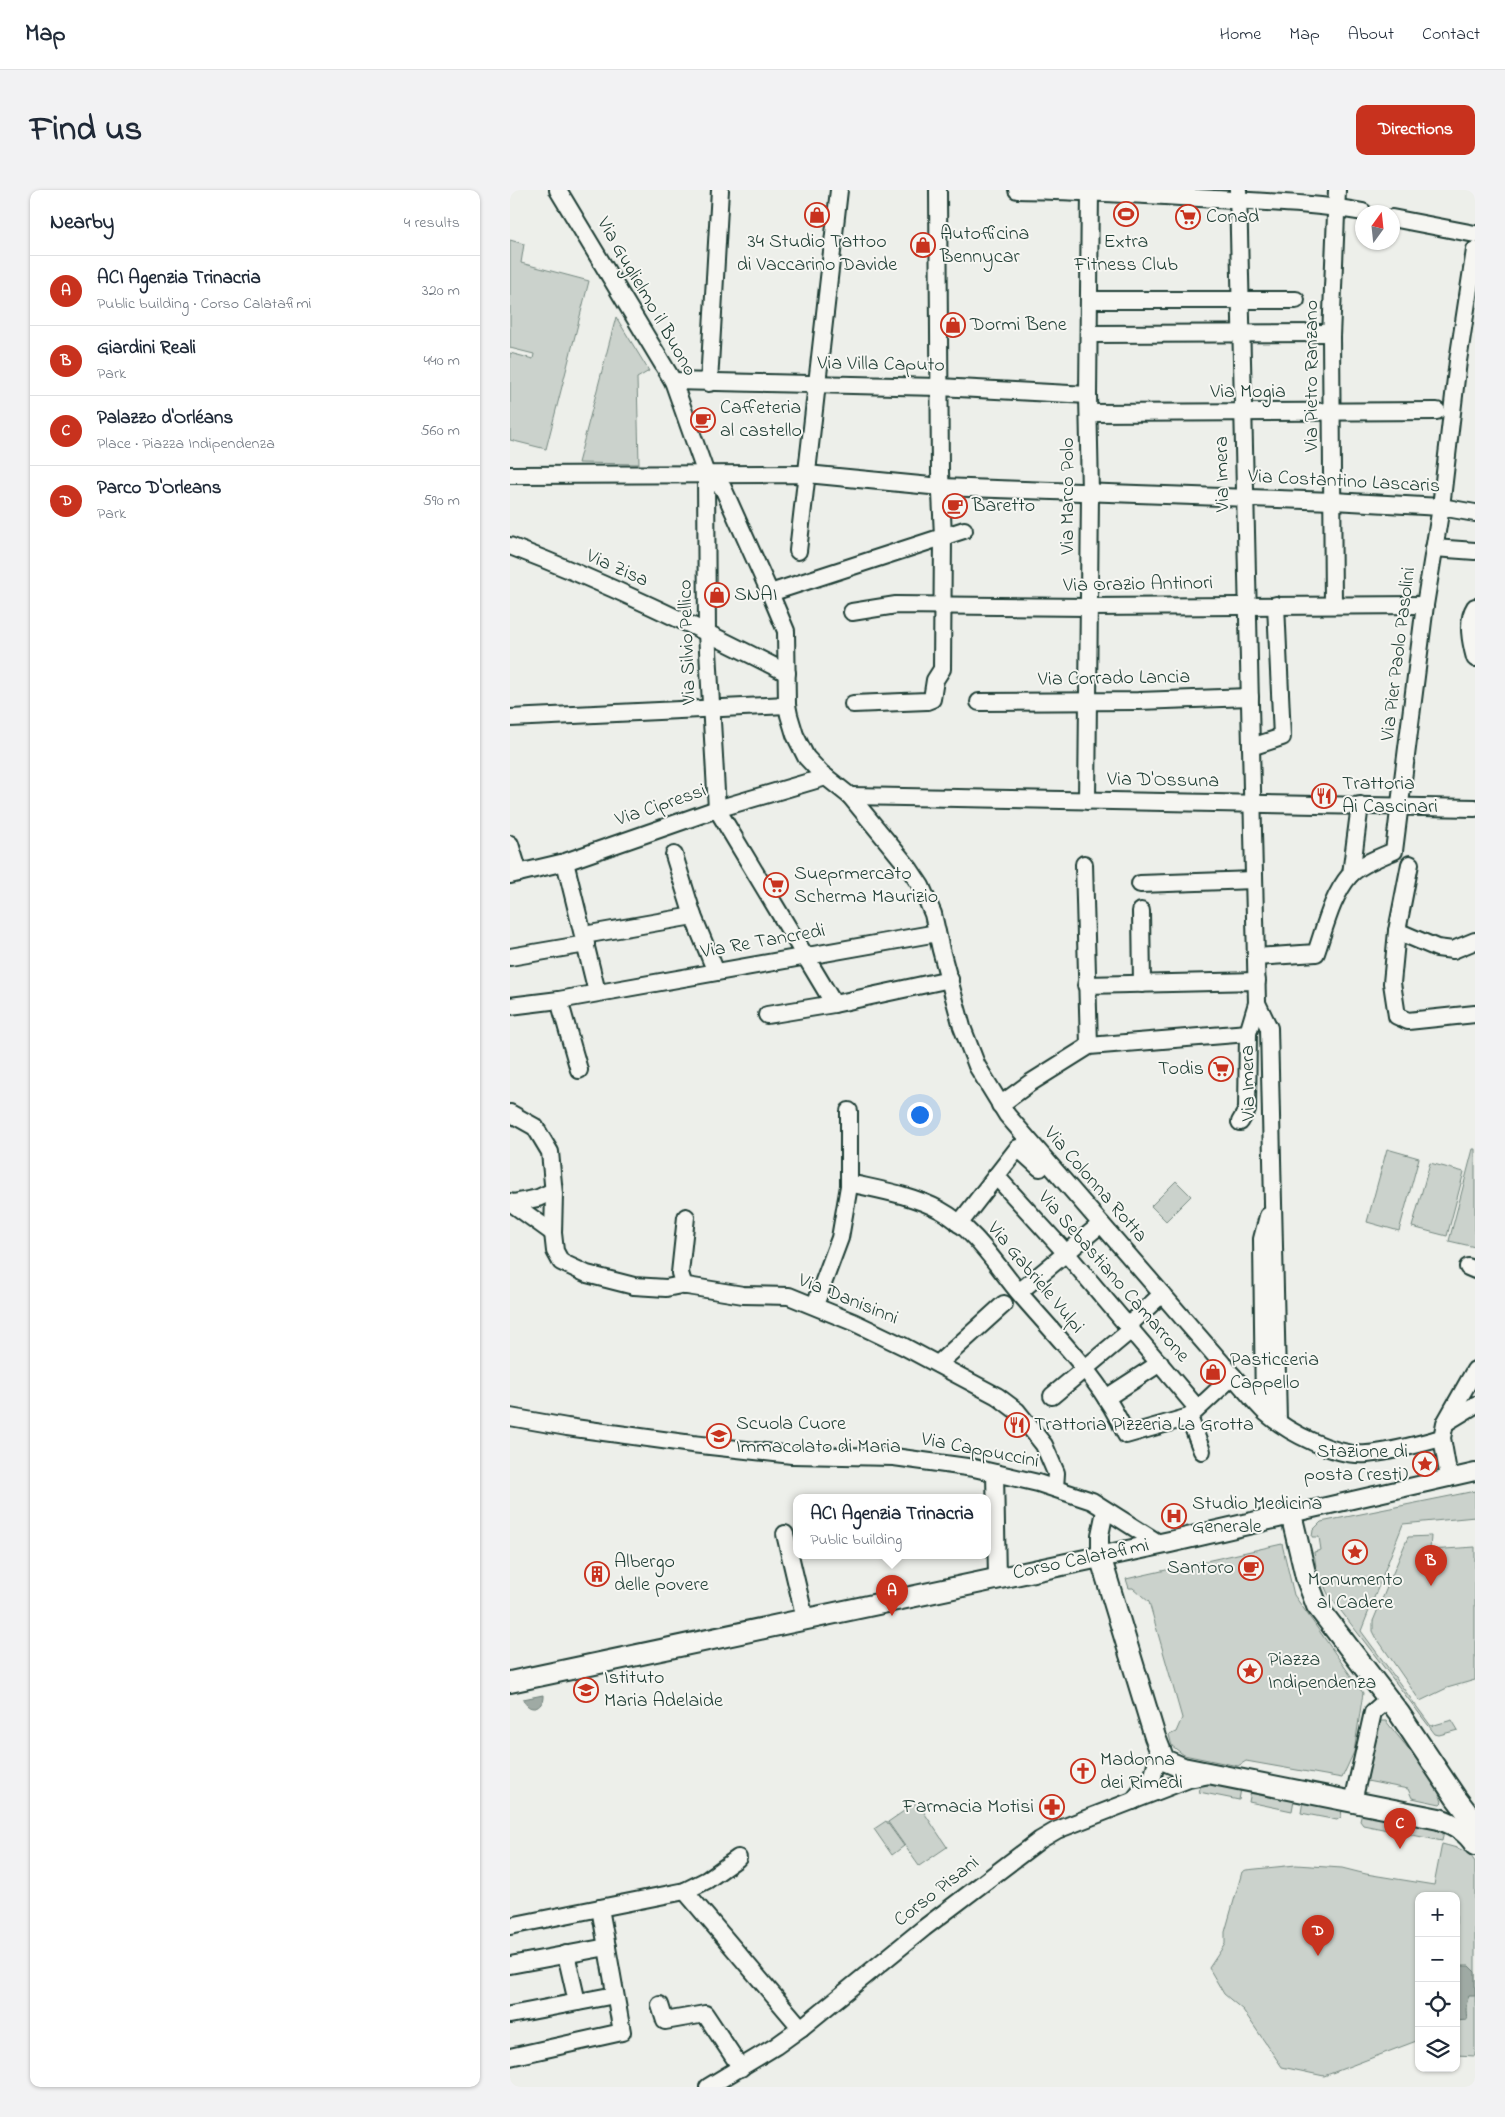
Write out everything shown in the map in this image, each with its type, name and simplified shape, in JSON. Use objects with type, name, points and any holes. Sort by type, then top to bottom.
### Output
[{"type":"main road","name":"Corso Calatafimi","points":[[510,1682],[1160,1544],[1291,1514]]},
{"type":"main road","points":[[1291,1514],[1306,1577],[1317,1606],[1388,1699],[1474,1821]]},
{"type":"main road","points":[[1100,1556],[1159,1751],[1164,1760],[1183,1768],[1439,1819],[1458,1827],[1466,1833],[1475,1845]]},
{"type":"main road","points":[[1439,1819],[1449,1818],[1456,1813],[1458,1807],[1456,1798]]},
{"type":"street","name":"Via Guglielmo il Buono","points":[[558,190],[673,381],[706,474],[723,488],[786,630],[787,705],[795,735],[806,757],[826,777]]},
{"type":"street","points":[[709,383],[720,190]]},
{"type":"street","points":[[798,551],[839,190]]},
{"type":"street","points":[[853,704],[927,701],[932,699],[935,680],[942,669],[943,536],[939,387],[938,190]]},
{"type":"street","points":[[1018,190],[1238,195],[1355,210]]},
{"type":"street","name":"Via Pietro Ranzano","points":[[1333,605],[1331,333],[1337,190]]},
{"type":"street","name":"Via Marco Polo","points":[[1087,801],[1090,191]]},
{"type":"street","name":"Via Imera","points":[[1238,195],[1257,1003],[1269,1028],[1278,1421]]},
{"type":"street","points":[[1400,220],[1475,234]]},
{"type":"street","name":"Via Pier Paolo Pasolini","points":[[1351,874],[1394,851],[1425,605],[1441,507],[1458,360],[1475,250]]},
{"type":"street","points":[[1090,300],[1296,300]]},
{"type":"street","points":[[1089,334],[1331,333]]},
{"type":"street","name":"Via Villa Caputo","points":[[673,381],[939,387],[1088,395]]},
{"type":"street","name":"Via Mogia","points":[[1088,414],[1437,411]]},
{"type":"street","name":"Via Silvio Pellico","points":[[706,474],[708,632],[717,809]]},
{"type":"street","name":"Via Costantino Lascaris","points":[[510,475],[807,474],[941,487],[1333,501],[1441,507],[1475,513]]},
{"type":"street","points":[[770,593],[964,530]]},
{"type":"street","name":"Via Zisa","points":[[510,546],[544,559],[708,632],[787,673]]},
{"type":"street","points":[[1434,548],[1475,550]]},
{"type":"street","name":"Via Orazio Antinori","points":[[852,612],[896,605],[943,607],[1088,607],[1425,605]]},
{"type":"street","points":[[1251,746],[1282,738],[1276,605]]},
{"type":"street","points":[[1475,607],[1472,611],[1470,638],[1475,658]]},
{"type":"street","name":"Via Corrado Lancia","points":[[979,702],[1088,702],[1250,697]]},
{"type":"street","points":[[510,718],[787,705]]},
{"type":"street","name":"Via Colonna Rotta","points":[[826,777],[850,796],[909,868],[920,886],[933,914],[962,1027],[977,1066],[1007,1116],[1232,1376],[1264,1410],[1278,1421],[1307,1438],[1330,1448],[1365,1454],[1383,1452],[1444,1431],[1475,1405]]},
{"type":"street","name":"Via Cipressi","points":[[515,874],[565,862],[717,809],[826,777]]},
{"type":"street","name":"Via D'Ossuna","points":[[850,796],[1475,808]]},
{"type":"street","points":[[1256,957],[1316,953],[1337,896],[1351,874],[1360,805]]},
{"type":"street","points":[[717,809],[834,1004]]},
{"type":"street","points":[[510,844],[515,874]]},
{"type":"street","points":[[674,855],[693,916],[716,972]]},
{"type":"street","points":[[565,862],[585,939],[596,992]]},
{"type":"street","points":[[1084,864],[1089,1046]]},
{"type":"street","points":[[1410,864],[1396,931],[1392,983],[1397,1016],[1408,1020],[1475,1014]]},
{"type":"street","points":[[1140,884],[1254,880]]},
{"type":"street","points":[[1141,911],[1142,984]]},
{"type":"street","points":[[510,957],[693,916]]},
{"type":"street","points":[[1396,931],[1437,948],[1453,950],[1475,941]]},
{"type":"street","name":"Via Re Tancredi","points":[[510,1006],[559,1000],[937,933]]},
{"type":"street","points":[[767,1015],[834,1004],[950,979]]},
{"type":"street","points":[[1086,986],[1257,981]]},
{"type":"street","points":[[559,1000],[579,1070]]},
{"type":"street","points":[[1240,1122],[1247,1110],[1248,1033],[1257,1003]]},
{"type":"street","points":[[1000,1105],[1030,1083],[1089,1046],[1248,1033]]},
{"type":"street","points":[[815,1305],[840,1238],[849,1183],[848,1111]]},
{"type":"street","name":"Via Danisinni","points":[[510,1113],[535,1127],[550,1152],[553,1191],[553,1233],[555,1251],[561,1262],[587,1274],[634,1286],[666,1288],[684,1286],[743,1295],[789,1296],[815,1305],[938,1364],[997,1396],[1017,1411],[1044,1445],[1056,1473],[1055,1488]]},
{"type":"street","points":[[959,1224],[1018,1148],[1042,1170],[1048,1163]]},
{"type":"street","name":"Via Sebastiano Camarrone","points":[[996,1176],[1066,1253],[1160,1363],[1193,1413],[1202,1451]]},
{"type":"street","name":"Via Gabriele Vulpi","points":[[849,1183],[904,1196],[941,1211],[976,1238],[1085,1370],[1106,1398],[1126,1435],[1193,1413]]},
{"type":"street","points":[[511,1202],[538,1198],[553,1191]]},
{"type":"street","points":[[1264,1410],[1262,1239],[1273,1195]]},
{"type":"street","points":[[511,1202],[553,1233]]},
{"type":"street","points":[[684,1286],[680,1273],[686,1217]]},
{"type":"street","points":[[1019,1292],[1101,1224]]},
{"type":"street","points":[[1052,1396],[1130,1330],[1132,1322],[1162,1294]]},
{"type":"street","points":[[938,1364],[1004,1304]]},
{"type":"street","points":[[1106,1398],[1160,1363]]},
{"type":"street","points":[[1449,1478],[1444,1431],[1475,1370]]},
{"type":"street","points":[[1193,1413],[1232,1376]]},
{"type":"street","name":"Via Cappuccini","points":[[510,1417],[567,1427],[692,1444],[792,1454],[894,1458],[944,1463],[1055,1488],[1092,1501],[1160,1544]]},
{"type":"street","name":"Corso Calatafimi","points":[[1291,1514],[1475,1472]]},
{"type":"street","points":[[995,1473],[997,1578]]},
{"type":"street","points":[[1100,1556],[1100,1535],[1105,1510]]},
{"type":"street","points":[[785,1534],[804,1619]]},
{"type":"street","points":[[1353,1802],[1373,1712],[1388,1699]]},
{"type":"street","points":[[1132,1802],[1153,1776],[1159,1751]]},
{"type":"street","name":"Corso Pisani","points":[[708,2087],[741,2068],[801,2028],[924,1928],[1040,1840],[1057,1830],[1189,1779],[1215,1774]]},
{"type":"street","points":[[510,1926],[686,1891],[707,1880],[738,1858]]},
{"type":"street","points":[[686,1891],[801,2028]]},
{"type":"street","points":[[510,2057],[622,2032],[600,1908]]},
{"type":"street","points":[[510,1964],[606,1947]]},
{"type":"street","points":[[566,1954],[577,2002]]},
{"type":"street","points":[[510,2015],[615,1995]]},
{"type":"street","points":[[660,2005],[665,2021],[704,2014],[741,2068]]},
{"type":"shaded area","points":[[510,240],[524,244],[521,263],[589,281],[546,449],[510,440],[510,353],[533,359],[534,354],[510,348]]},
{"type":"shaded area","points":[[616,317],[649,371],[637,378],[639,464],[578,463]]},
{"type":"shaded area","points":[[1387,1149],[1419,1158],[1399,1231],[1367,1222]]},
{"type":"shaded area","points":[[1473,1149],[1475,1149],[1475,1247],[1449,1241]]},
{"type":"shaded area","points":[[1430,1163],[1464,1172],[1447,1236],[1412,1227]]},
{"type":"shaded area","points":[[1176,1181],[1191,1196],[1166,1221],[1151,1206]]},
{"type":"shaded area","points":[[1475,1491],[1475,1517],[1403,1524],[1361,1631],[1431,1726],[1452,1720],[1458,1730],[1439,1735],[1435,1734],[1328,1594],[1316,1567],[1314,1552],[1321,1550],[1319,1537],[1312,1537],[1313,1530],[1321,1522]]},
{"type":"shaded area","points":[[1431,1536],[1430,1550],[1475,1547],[1475,1680],[1447,1688],[1420,1701],[1376,1637],[1373,1631],[1373,1621],[1408,1537]]},
{"type":"shaded area","name":"Piazza Indipendenza","points":[[1282,1544],[1294,1595],[1363,1693],[1354,1752],[1342,1778],[1246,1761],[1238,1766],[1184,1755],[1172,1746],[1169,1735],[1176,1732],[1182,1718],[1149,1602],[1133,1588],[1129,1588],[1126,1579]]},
{"type":"shaded area","points":[[543,1695],[541,1704],[535,1708],[528,1706],[523,1699]]},
{"type":"shaded area","points":[[1380,1721],[1386,1721],[1433,1782],[1442,1802],[1440,1804],[1412,1798],[1408,1789],[1367,1781]]},
{"type":"shaded area","points":[[1202,1781],[1241,1789],[1239,1800],[1199,1792]]},
{"type":"shaded area","points":[[1251,1791],[1294,1800],[1292,1811],[1249,1802]]},
{"type":"shaded area","points":[[1303,1801],[1342,1809],[1341,1817],[1337,1820],[1301,1813]]},
{"type":"shaded area","points":[[917,1802],[947,1847],[919,1866],[888,1822]]},
{"type":"shaded area","points":[[1362,1813],[1444,1830],[1442,1841],[1363,1825],[1360,1821]]},
{"type":"shaded area","points":[[886,1821],[904,1846],[892,1855],[874,1829]]},
{"type":"shaded area","points":[[1442,1844],[1469,1854],[1475,1862],[1475,2056],[1460,2055],[1460,1892],[1415,1892],[1415,2042],[1324,2076],[1282,2067],[1243,2010],[1224,1994],[1209,1968],[1225,1944],[1225,1932],[1242,1872],[1246,1870],[1296,1865],[1342,1868],[1366,1874],[1434,1885]]},
{"type":"shaded area","points":[[1460,1966],[1469,1966],[1475,1972],[1475,1996],[1469,1996],[1468,1999],[1466,2008],[1467,2020],[1460,2021]]},
{"type":"place","name":"Extra Fitness Club","points":[[1126,214]]},
{"type":"place","name":"34 Studio Tattoo di Vaccarino Davide","points":[[817,215]]},
{"type":"place","name":"Conad","points":[[1188,217]]},
{"type":"place","name":"Autofficina Bennycar","points":[[923,245]]},
{"type":"place","name":"Dormi Bene","points":[[953,325]]},
{"type":"place","name":"Caffeteria al castello","points":[[703,420]]},
{"type":"place","name":"Baretto","points":[[955,506]]},
{"type":"place","name":"SNAI","points":[[717,595]]},
{"type":"place","name":"Trattoria Ai Cascinari","points":[[1324,796]]},
{"type":"place","name":"Sueprmercato Scherma Maurizio","points":[[776,885]]},
{"type":"place","name":"Todis","points":[[1221,1069]]},
{"type":"place","name":"Pasticceria Cappello","points":[[1213,1372]]},
{"type":"place","name":"Trattoria Pizzeria La Grotta","points":[[1017,1425]]},
{"type":"place","name":"Scuola Cuore Immacolato di Maria","points":[[719,1436]]},
{"type":"place","name":"Stazione di posta (resti)","points":[[1425,1464]]},
{"type":"place","name":"Studio Medicina Generale","points":[[1174,1516]]},
{"type":"place","name":"Monumento al Cadere","points":[[1355,1552]]},
{"type":"place","name":"Santoro","points":[[1251,1568]]},
{"type":"place","name":"Albergo delle povere","points":[[597,1574]]},
{"type":"place","name":"Giardini Reali","points":[[1431,1586]]},
{"type":"place","name":"ACI Agenzia Trinacria","points":[[892,1616]]},
{"type":"place","name":"Piazza Indipendenza","points":[[1250,1671]]},
{"type":"place","name":"Istituto Maria Adelaide","points":[[586,1690]]},
{"type":"place","name":"Madonna dei Rimedi","points":[[1083,1771]]},
{"type":"place","name":"Farmacia Motisi","points":[[1052,1807]]},
{"type":"place","name":"Palazzo d'Orléans","points":[[1400,1849]]},
{"type":"place","name":"Parco D'Orleans","points":[[1318,1956]]}]
